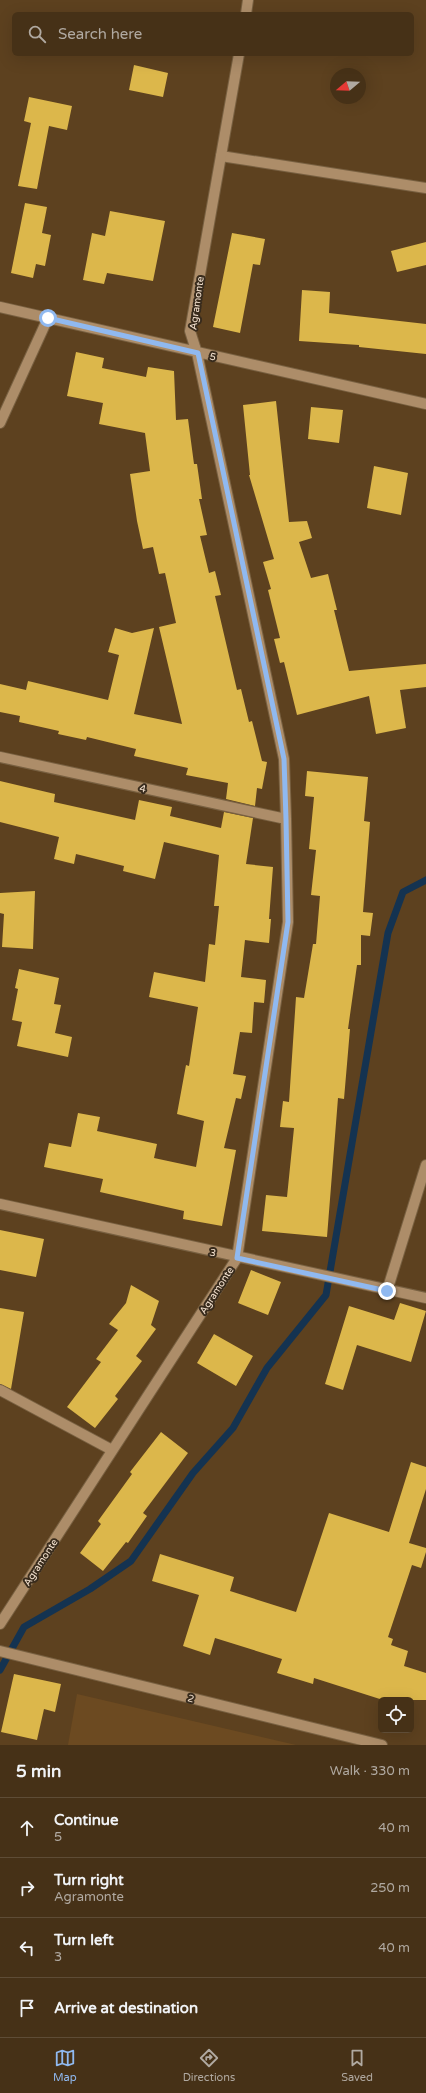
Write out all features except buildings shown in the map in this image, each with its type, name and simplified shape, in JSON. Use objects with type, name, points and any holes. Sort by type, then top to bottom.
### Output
[{"type":"street","points":[[246,12],[248,0]]},
{"type":"street","name":"Agramonte","points":[[0,1624],[237,1258],[288,922],[284,759],[198,353],[190,331],[239,56]]},
{"type":"street","points":[[221,156],[426,188]]},
{"type":"street","name":"5","points":[[0,307],[426,404]]},
{"type":"street","points":[[0,423],[48,318]]},
{"type":"street","name":"4","points":[[0,757],[286,819]]},
{"type":"street","points":[[387,1291],[426,1165]]},
{"type":"street","name":"3","points":[[0,1204],[237,1258],[387,1291],[426,1298]]},
{"type":"street","points":[[0,1390],[112,1450]]},
{"type":"street","name":"2","points":[[0,1651],[382,1745]]},
{"type":"shaded area","points":[[77,1694],[296,1745],[68,1745]]},
{"type":"waterway","points":[[0,1670],[24,1627],[90,1589],[131,1561],[193,1473],[233,1428],[267,1368],[326,1295],[388,933],[403,892],[426,880]]},
{"type":"route","points":[[48,318],[198,353],[284,759],[288,922],[237,1258],[387,1291]]}]
